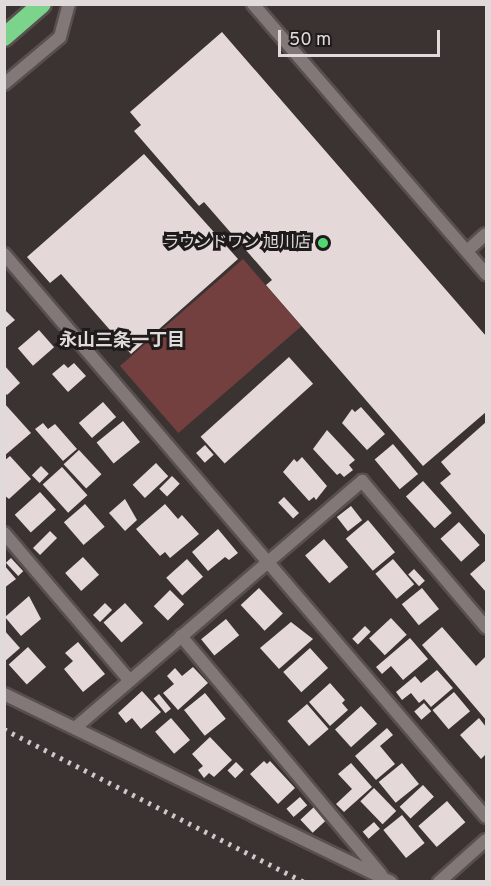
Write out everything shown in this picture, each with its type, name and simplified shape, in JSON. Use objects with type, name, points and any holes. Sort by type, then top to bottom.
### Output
[{"type":"highway","points":[[4,37],[42,4]]},
{"type":"street","points":[[4,84],[60,37],[69,4]]},
{"type":"street","points":[[253,4],[486,273]]},
{"type":"street","points":[[467,251],[486,234]]},
{"type":"street","points":[[4,254],[486,817]]},
{"type":"street","points":[[75,728],[266,561],[362,481],[486,627]]},
{"type":"street","points":[[4,532],[129,680]]},
{"type":"street","points":[[181,636],[388,880]]},
{"type":"street","points":[[4,694],[388,880]]},
{"type":"street","points":[[439,882],[486,840]]},
{"type":"shaded area","points":[[243,259],[301,326],[178,433],[120,366]]},
{"type":"building","name":"ラウンドワン 旭川店","points":[[222,32],[486,336],[486,412],[423,466],[266,285],[272,280],[204,202],[199,206],[134,131],[141,125],[130,112]]},
{"type":"building","points":[[144,154],[238,259],[131,354],[61,274],[50,283],[27,257]]},
{"type":"building","points":[[4,309],[15,320],[4,329]]},
{"type":"building","points":[[39,330],[54,347],[33,366],[18,348]]},
{"type":"building","points":[[289,357],[313,384],[225,463],[201,437]]},
{"type":"building","points":[[74,363],[86,376],[68,392],[52,374],[64,364],[68,368]]},
{"type":"building","points":[[4,365],[20,383],[7,395],[4,392]]},
{"type":"building","points":[[103,402],[116,417],[92,438],[79,423]]},
{"type":"building","points":[[4,403],[31,433],[4,456]]},
{"type":"building","points":[[361,407],[385,434],[367,450],[342,423],[352,409],[355,412]]},
{"type":"building","points":[[123,421],[140,442],[114,463],[97,442]]},
{"type":"building","points":[[486,422],[486,536],[440,483],[451,474],[441,462]]},
{"type":"building","points":[[43,423],[48,429],[55,424],[77,449],[63,461],[35,429]]},
{"type":"building","points":[[327,430],[355,460],[349,465],[353,470],[344,477],[340,473],[337,475],[313,449]]},
{"type":"building","points":[[393,444],[418,474],[400,489],[375,459]]},
{"type":"building","points":[[205,445],[214,455],[205,463],[196,453]]},
{"type":"building","points":[[79,450],[102,474],[86,488],[64,464]]},
{"type":"building","points":[[10,456],[31,479],[9,499],[4,495],[4,461]]},
{"type":"building","points":[[302,457],[327,486],[316,500],[314,497],[309,501],[283,472],[294,459],[297,462]]},
{"type":"building","points":[[156,463],[168,476],[145,498],[133,485]]},
{"type":"building","points":[[41,466],[49,474],[40,483],[32,475]]},
{"type":"building","points":[[62,467],[87,495],[68,513],[43,484]]},
{"type":"building","points":[[172,476],[180,484],[167,497],[159,489]]},
{"type":"building","points":[[423,481],[452,513],[435,528],[406,496]]},
{"type":"building","points":[[40,492],[56,510],[31,533],[15,515]]},
{"type":"building","points":[[284,497],[299,513],[293,519],[278,502]]},
{"type":"building","points":[[125,499],[137,520],[125,531],[109,513]]},
{"type":"building","points":[[85,504],[105,527],[84,545],[64,522]]},
{"type":"building","points":[[165,504],[178,519],[182,515],[199,534],[170,558],[165,552],[160,556],[136,529]]},
{"type":"building","points":[[351,506],[362,520],[348,531],[337,517]]},
{"type":"building","points":[[368,520],[395,552],[373,571],[346,539]]},
{"type":"building","points":[[459,522],[480,545],[461,562],[440,539]]},
{"type":"building","points":[[218,529],[238,553],[229,560],[225,557],[208,571],[192,552]]},
{"type":"building","points":[[50,531],[57,538],[40,555],[33,548]]},
{"type":"building","points":[[324,539],[348,567],[329,583],[305,555]]},
{"type":"building","points":[[83,557],[99,575],[81,591],[65,573]]},
{"type":"building","points":[[11,558],[23,571],[18,576],[6,563]]},
{"type":"building","points":[[187,559],[203,577],[182,596],[166,578]]},
{"type":"building","points":[[393,559],[414,584],[397,599],[375,574]]},
{"type":"building","points":[[486,560],[486,592],[470,574]]},
{"type":"building","points":[[4,565],[16,579],[4,588]]},
{"type":"building","points":[[414,569],[425,581],[419,586],[408,574]]},
{"type":"building","points":[[259,588],[283,614],[265,631],[241,605]]},
{"type":"building","points":[[422,588],[439,609],[419,625],[402,604]]},
{"type":"building","points":[[170,590],[184,604],[168,620],[154,606]]},
{"type":"building","points":[[29,596],[41,619],[21,636],[5,617]]},
{"type":"building","points":[[105,603],[112,610],[100,622],[93,615]]},
{"type":"building","points":[[125,603],[143,623],[122,642],[103,622]]},
{"type":"building","points":[[391,618],[407,635],[385,655],[369,638]]},
{"type":"building","points":[[226,619],[239,635],[214,655],[201,639]]},
{"type":"building","points":[[291,622],[313,639],[279,669],[260,648]]},
{"type":"building","points":[[365,626],[371,632],[358,644],[352,639]]},
{"type":"building","points":[[442,627],[476,666],[486,656],[486,720],[422,645]]},
{"type":"building","points":[[4,630],[20,648],[4,662]]},
{"type":"building","points":[[410,638],[428,659],[403,680],[391,666],[382,674],[376,667]]},
{"type":"building","points":[[78,642],[105,674],[83,692],[64,669],[73,661],[65,653]]},
{"type":"building","points":[[28,647],[46,667],[27,684],[9,664]]},
{"type":"building","points":[[310,648],[328,668],[301,692],[283,672]]},
{"type":"building","points":[[193,667],[208,683],[178,710],[163,693],[174,684],[167,676],[175,668],[182,676]]},
{"type":"building","points":[[437,670],[453,688],[431,707],[424,699],[419,703],[411,693],[402,700],[396,692],[415,676],[421,683]]},
{"type":"building","points":[[330,683],[345,700],[342,703],[348,710],[330,726],[309,702]]},
{"type":"building","points":[[142,691],[161,712],[141,729],[132,718],[126,723],[118,713]]},
{"type":"building","points":[[454,692],[470,711],[449,729],[433,710]]},
{"type":"building","points":[[205,693],[226,719],[205,736],[184,710]]},
{"type":"building","points":[[159,694],[171,709],[166,713],[154,698]]},
{"type":"building","points":[[424,703],[431,711],[421,720],[414,712]]},
{"type":"building","points":[[307,704],[329,729],[309,746],[287,721]]},
{"type":"building","points":[[361,706],[377,724],[351,747],[335,729]]},
{"type":"building","points":[[171,718],[190,740],[174,754],[155,732]]},
{"type":"building","points":[[479,718],[486,727],[486,754],[481,759],[460,735]]},
{"type":"building","points":[[387,728],[393,735],[380,746],[395,764],[376,780],[355,756]]},
{"type":"building","points":[[210,737],[232,760],[214,777],[209,773],[204,778],[198,770],[203,766],[192,754]]},
{"type":"building","points":[[264,761],[267,764],[270,761],[295,788],[278,804],[250,774]]},
{"type":"building","points":[[236,762],[244,770],[235,778],[228,770]]},
{"type":"building","points":[[351,763],[372,787],[344,812],[336,804],[352,789],[338,774]]},
{"type":"building","points":[[402,763],[419,784],[396,803],[379,782]]},
{"type":"building","points":[[423,785],[434,797],[411,819],[400,807]]},
{"type":"building","points":[[374,788],[396,811],[383,824],[360,801]]},
{"type":"building","points":[[300,797],[307,805],[294,817],[286,809]]},
{"type":"building","points":[[447,801],[465,822],[437,847],[418,826]]},
{"type":"building","points":[[315,806],[327,819],[313,833],[300,820]]},
{"type":"building","points":[[402,815],[425,843],[406,858],[383,830]]},
{"type":"building","points":[[374,822],[380,829],[369,839],[363,832]]},
{"type":"railway","points":[[4,729],[304,882]]},
{"type":"place","name":"ラウンドワン 旭川店","points":[[323,243]]},
{"type":"district","name":"永山三条一丁目","points":[[122,342]]}]
